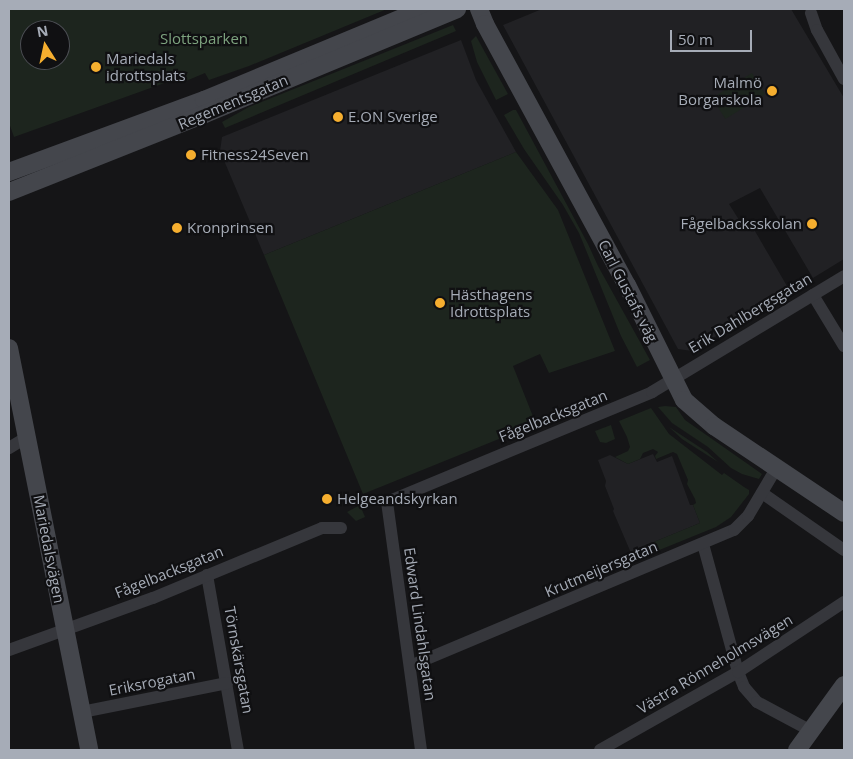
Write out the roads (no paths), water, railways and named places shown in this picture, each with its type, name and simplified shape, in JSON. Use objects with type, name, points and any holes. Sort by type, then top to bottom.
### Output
[{"type":"main road","name":"Regementsgatan","points":[[9,172],[204,100],[424,9]]},
{"type":"main road","name":"Regementsgatan","points":[[9,192],[205,114],[457,9]]},
{"type":"main road","name":"Carl Gustafs väg","points":[[479,9],[627,285],[684,400],[696,412],[844,513]]},
{"type":"main road","name":"Mariedalsvägen","points":[[9,348],[89,750]]},
{"type":"main road","points":[[797,750],[844,685]]},
{"type":"street","points":[[811,14],[817,30],[844,79]]},
{"type":"street","name":"Erik Dahlbergsgatan","points":[[673,379],[844,276]]},
{"type":"street","points":[[813,294],[844,346]]},
{"type":"street","name":"Fågelbacksgatan","points":[[387,502],[638,398],[673,379]]},
{"type":"street","points":[[9,448],[28,437]]},
{"type":"street","name":"Krutmeijersgatan","points":[[410,666],[734,530],[748,516],[777,467]]},
{"type":"street","points":[[762,493],[844,550]]},
{"type":"street","name":"Edward Lindahlsgatan","points":[[387,502],[421,750]]},
{"type":"street","name":"Fågelbacksgatan","points":[[9,650],[207,575],[322,528],[342,528]]},
{"type":"street","points":[[703,544],[738,672],[744,687],[757,702],[811,731]]},
{"type":"street","name":"Törnskärsgatan","points":[[207,575],[238,750]]},
{"type":"street","name":"Västra Rönneholmsvägen","points":[[600,750],[738,672],[844,602]]},
{"type":"street","name":"Eriksrogatan","points":[[82,712],[227,683]]},
{"type":"place","name":"Mariedals idrottsplats","points":[[96,67]]},
{"type":"place","name":"Malmö Borgarskola","points":[[772,91]]},
{"type":"place","name":"E.ON Sverige","points":[[338,117]]},
{"type":"place","name":"Fitness24Seven","points":[[191,155]]},
{"type":"place","name":"Fågelbacksskolan","points":[[812,224]]},
{"type":"place","name":"Kronprinsen","points":[[177,228]]},
{"type":"place","name":"Hästhagens Idrottsplats","points":[[440,303]]},
{"type":"place","name":"Helgeandskyrkan","points":[[327,499]]},
{"type":"park label","name":"Slottsparken","points":[[204,39]]}]
